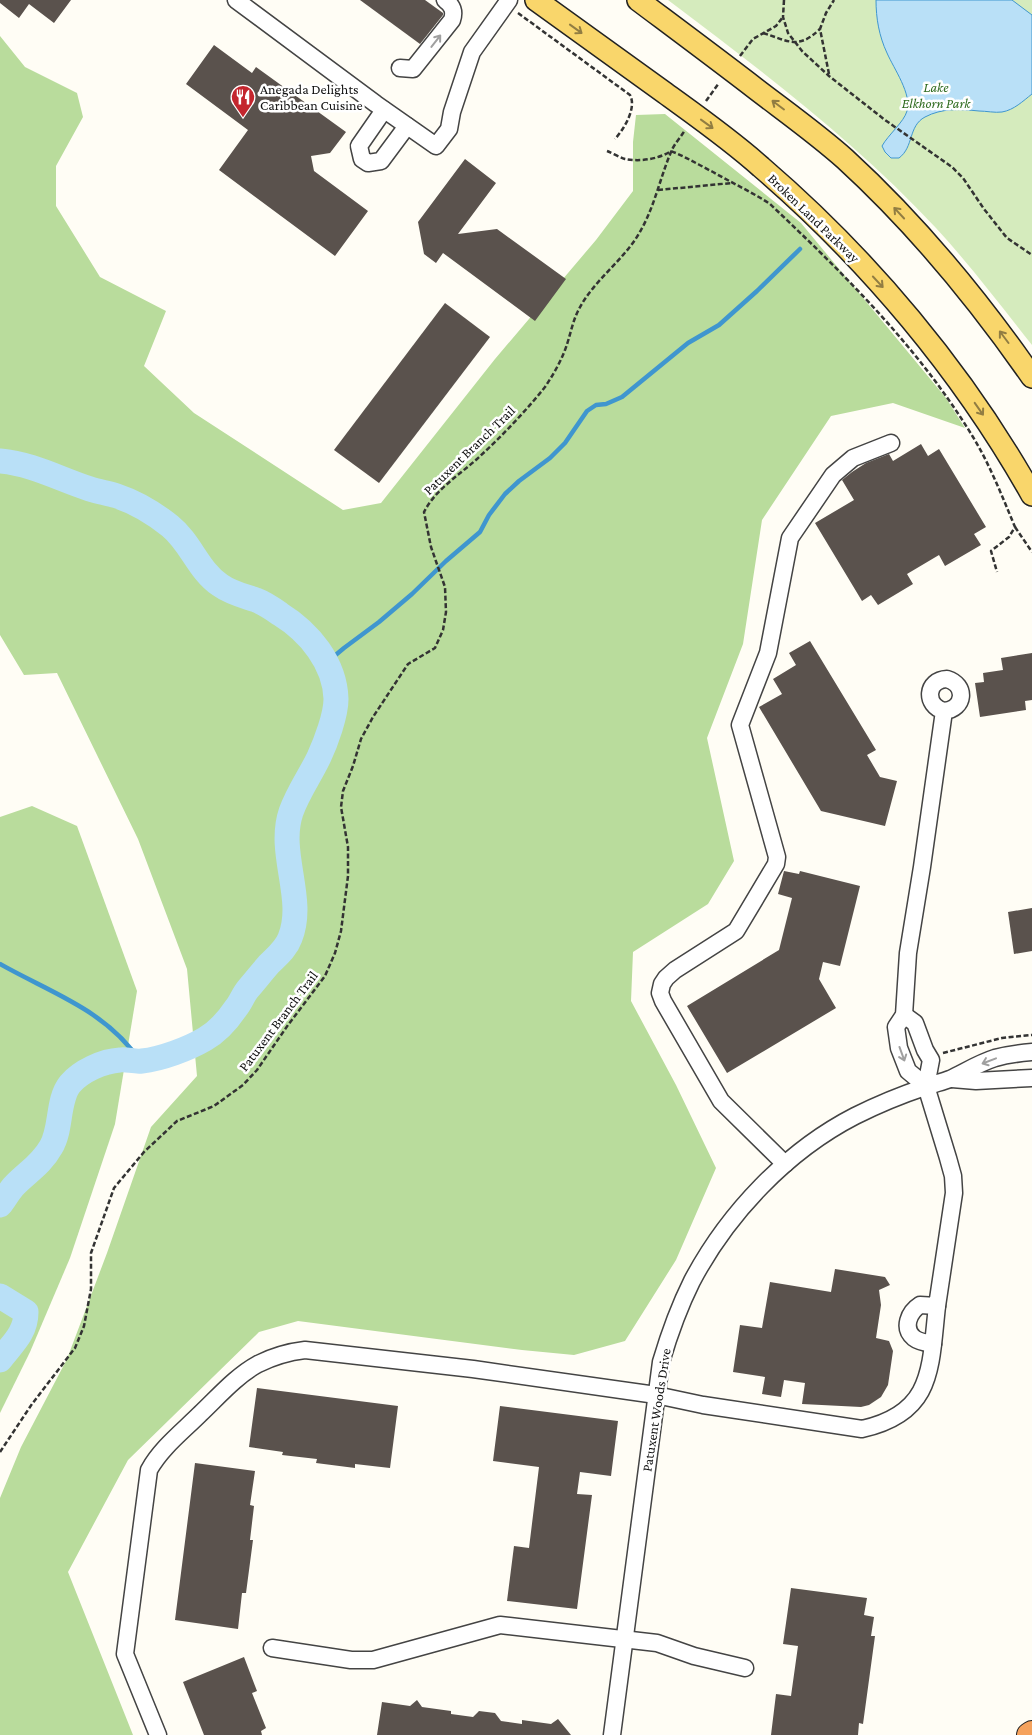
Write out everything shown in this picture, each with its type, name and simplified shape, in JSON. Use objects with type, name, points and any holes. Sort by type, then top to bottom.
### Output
[{"type":"main road","name":"Broken Land Parkway","points":[[536,0],[727,138],[796,198],[878,282],[916,325],[982,413],[1032,495]]},
{"type":"main road","points":[[638,0],[793,117],[844,159],[927,242],[1005,338],[1032,377]]},
{"type":"street","points":[[236,0],[384,110],[436,146],[449,129],[454,106],[472,52],[510,0]]},
{"type":"street","points":[[400,68],[413,69],[452,20],[453,10],[445,0]]},
{"type":"street","points":[[384,110],[359,146],[362,159],[368,163],[380,161],[407,126]]},
{"type":"street","points":[[786,1164],[721,1101],[663,1001],[660,992],[666,978],[675,970],[736,931],[776,864],[777,857],[740,725],[768,653],[790,538],[833,475],[853,458],[891,443]]},
{"type":"street","points":[[926,1086],[908,1071],[899,1048],[896,1027],[904,1015],[908,953],[944,711]]},
{"type":"street","points":[[158,1735],[125,1654],[149,1470],[155,1459],[240,1376],[271,1358],[286,1352],[305,1350],[473,1369],[656,1395],[703,1405],[862,1430],[891,1420],[915,1401],[928,1377],[954,1192],[953,1176],[926,1086],[931,1060],[925,1050],[915,1023],[904,1015]]},
{"type":"street","name":"Patuxent Woods Drive","points":[[612,1735],[661,1362],[692,1281],[706,1258],[740,1212],[765,1183],[820,1136],[855,1116],[896,1097],[949,1079],[995,1058],[1032,1052]]},
{"type":"street","name":"Patuxent Woods Drive","points":[[949,1079],[976,1081],[1032,1078]]},
{"type":"street","points":[[933,1344],[914,1338],[908,1329],[908,1323],[911,1313],[920,1304],[937,1306]]},
{"type":"street","points":[[272,1648],[351,1660],[373,1660],[500,1625],[665,1645],[694,1656],[745,1668]]},
{"type":"path","points":[[784,0],[783,17],[788,33],[794,43],[829,76],[884,120],[952,167],[1007,238],[1032,255]]},
{"type":"path","points":[[763,33],[794,43],[812,37],[820,29],[834,0]]},
{"type":"path","points":[[520,14],[630,95],[632,104],[623,129],[615,139]]},
{"type":"path","points":[[740,56],[753,39],[776,26],[783,17]]},
{"type":"path","points":[[820,29],[829,76]]},
{"type":"path","points":[[705,103],[722,80]]},
{"type":"path","name":"Patuxent Branch Trail","points":[[0,1452],[32,1404],[75,1348],[84,1326],[91,1289],[91,1252],[114,1188],[144,1152],[177,1120],[214,1106],[243,1085],[257,1070],[325,976],[335,953],[341,931],[348,876],[348,848],[341,807],[343,791],[361,739],[373,717],[408,664],[435,648],[443,630],[446,612],[445,587],[431,547],[424,512],[438,491],[506,430],[544,388],[558,364],[578,310],[589,294],[621,259],[641,231],[672,151],[688,126]]},
{"type":"path","points":[[607,150],[624,159],[663,156],[672,151],[686,156],[770,204],[864,296],[938,385],[973,437],[988,465],[1015,527],[1032,552]]},
{"type":"path","points":[[658,190],[733,183]]},
{"type":"path","points":[[997,572],[991,551],[1009,537],[1015,527]]},
{"type":"path","points":[[948,1052],[1002,1038],[1032,1035]]},
{"type":"green space","name":"Lake Elkhorn Park","points":[[668,0],[1032,0],[1032,345],[949,242],[874,166],[807,108]]},
{"type":"green space","points":[[0,36],[25,67],[77,93],[83,117],[56,166],[56,206],[100,277],[166,311],[144,366],[194,413],[343,510],[381,503],[495,359],[596,240],[633,191],[633,142],[636,115],[665,114],[801,223],[946,398],[965,428],[893,403],[831,416],[762,520],[743,644],[707,738],[734,861],[708,904],[633,952],[631,1001],[676,1085],[716,1168],[676,1260],[625,1341],[574,1355],[298,1321],[259,1332],[128,1460],[68,1572],[133,1735],[0,1735],[0,1498],[21,1447],[67,1359],[107,1253],[151,1127],[197,1076],[187,969],[138,839],[57,673],[24,675],[0,635]]},
{"type":"green space","points":[[32,806],[77,826],[137,991],[115,1124],[70,1258],[30,1352],[0,1413],[0,817]]},
{"type":"water","points":[[876,0],[1012,0],[1032,15],[1032,94],[1014,107],[1002,112],[958,110],[931,114],[916,126],[904,153],[899,158],[891,158],[882,146],[903,120],[908,104],[905,89],[880,34]]},
{"type":"building","points":[[0,0],[71,0],[54,23],[29,4],[19,18],[0,3]]},
{"type":"building","points":[[360,0],[425,0],[443,13],[443,15],[420,44]]},
{"type":"building","points":[[214,45],[252,73],[256,67],[346,132],[330,153],[311,156],[314,171],[368,211],[335,256],[219,170],[248,130],[186,84]]},
{"type":"building","points":[[465,159],[496,183],[458,234],[497,229],[566,279],[535,321],[443,253],[436,263],[424,254],[418,222]]},
{"type":"building","points":[[445,303],[490,337],[379,483],[334,450]]},
{"type":"building","points":[[921,444],[928,456],[939,449],[986,527],[974,534],[981,545],[945,566],[939,555],[907,574],[913,584],[878,605],[871,595],[862,601],[815,523],[854,500],[842,480],[852,472],[866,463],[889,454],[893,461]]},
{"type":"building","points":[[810,641],[876,750],[867,755],[880,777],[897,781],[885,826],[821,811],[759,707],[782,694],[773,679],[796,665],[789,653]]},
{"type":"building","points":[[1032,653],[1032,700],[1025,701],[1026,710],[980,717],[975,683],[984,682],[983,673],[1003,670],[1001,658]]},
{"type":"building","points":[[784,871],[799,874],[800,871],[860,886],[840,966],[823,962],[819,979],[836,1008],[727,1073],[687,1006],[779,950],[792,898],[778,894]]},
{"type":"building","points":[[1032,908],[1032,951],[1014,954],[1008,912]]},
{"type":"building","points":[[835,1269],[885,1277],[890,1285],[879,1290],[881,1305],[876,1338],[889,1341],[893,1351],[888,1385],[881,1397],[869,1405],[861,1407],[802,1404],[805,1383],[784,1380],[781,1397],[762,1394],[765,1377],[733,1372],[740,1325],[762,1328],[770,1282],[831,1292]]},
{"type":"building","points":[[257,1388],[398,1406],[390,1468],[355,1464],[355,1468],[316,1463],[317,1459],[282,1455],[283,1452],[249,1447]]},
{"type":"building","points":[[500,1406],[618,1421],[611,1476],[580,1472],[577,1494],[592,1495],[577,1609],[507,1601],[514,1546],[529,1548],[539,1467],[493,1461]]},
{"type":"building","points":[[195,1463],[255,1471],[250,1505],[254,1506],[250,1540],[253,1540],[246,1593],[242,1593],[238,1629],[175,1620]]},
{"type":"building","points":[[791,1588],[867,1598],[864,1615],[874,1617],[871,1636],[875,1636],[863,1724],[859,1723],[858,1735],[771,1735],[776,1694],[791,1696],[798,1646],[783,1644]]},
{"type":"building","points":[[244,1657],[257,1691],[252,1693],[266,1728],[261,1731],[262,1735],[204,1735],[183,1682]]},
{"type":"building","points":[[417,1700],[422,1707],[451,1711],[451,1714],[473,1717],[479,1711],[495,1713],[501,1721],[522,1724],[522,1720],[551,1724],[558,1719],[571,1735],[377,1735],[382,1702],[410,1706]]},
{"type":"waterway","points":[[326,663],[412,594],[480,532],[489,515],[505,494],[550,458],[565,443],[587,411],[596,405],[606,404],[622,397],[688,343],[719,325],[800,249]]},
{"type":"waterway","points":[[0,461],[24,465],[90,489],[117,496],[138,505],[158,517],[184,540],[212,579],[224,588],[268,606],[291,621],[310,639],[331,673],[336,699],[325,744],[291,812],[287,844],[295,908],[294,923],[286,946],[248,989],[226,1021],[205,1039],[166,1056],[142,1061],[123,1060],[107,1062],[93,1067],[75,1079],[70,1084],[63,1098],[57,1132],[51,1147],[38,1164],[13,1187],[0,1205]]},
{"type":"waterway","points":[[0,964],[58,994],[94,1016],[111,1028],[140,1061]]},
{"type":"waterway","points":[[0,1296],[26,1312],[21,1332],[0,1360]]},
{"type":"place","name":"Anegada Delights Caribbean Cuisine","points":[[243,118]]}]
